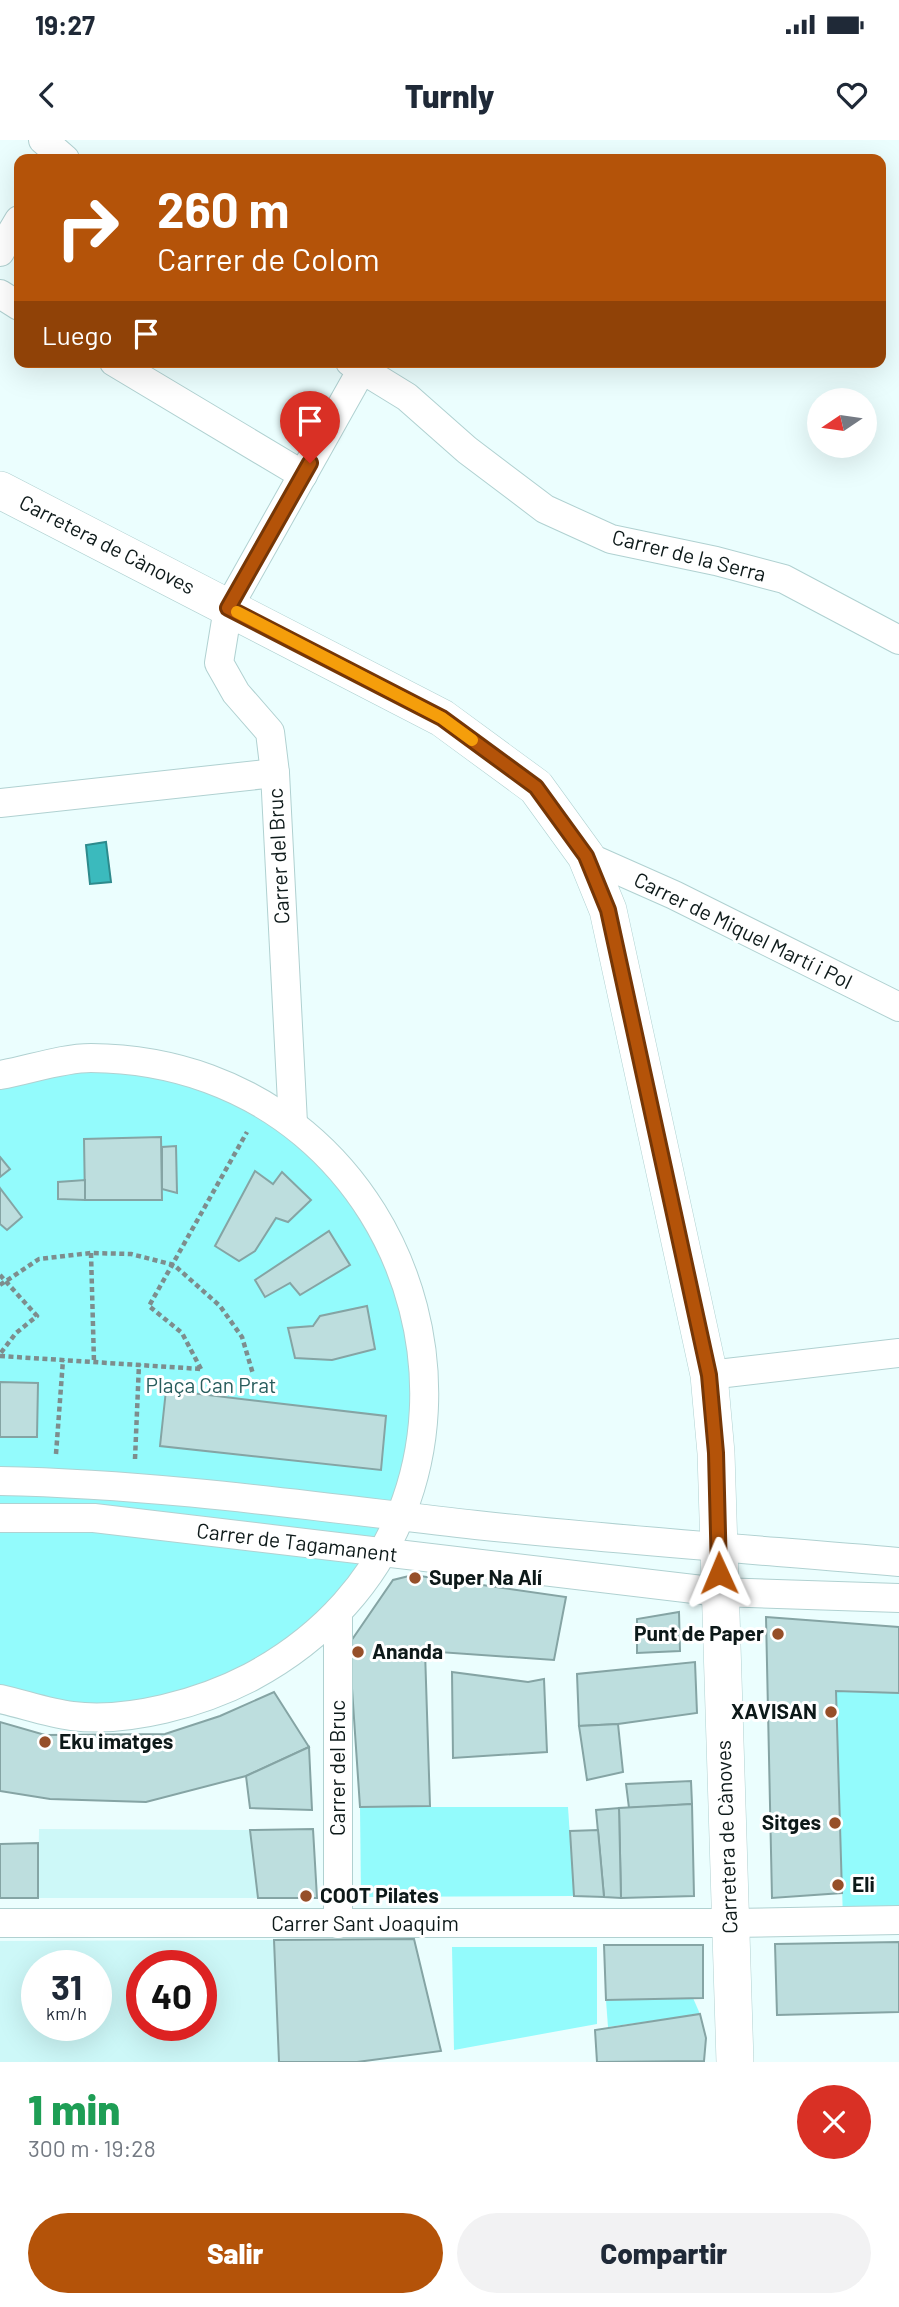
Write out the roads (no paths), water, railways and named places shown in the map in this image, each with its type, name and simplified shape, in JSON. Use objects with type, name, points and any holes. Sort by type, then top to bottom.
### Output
[{"type":"street","points":[[0,252],[14,228]]},
{"type":"street","points":[[124,368],[303,475]]},
{"type":"street","points":[[228,608],[303,475],[354,368]]},
{"type":"street","name":"Carrer de la Serra","points":[[358,368],[407,397],[467,450],[545,509],[611,539],[716,561],[784,579],[899,640]]},
{"type":"street","name":"Carretera de Cànoves","points":[[0,490],[442,718],[536,787],[586,856],[608,910],[709,1375],[716,1453],[735,2062]]},
{"type":"street","name":"Carrer del Bruc","points":[[228,608],[219,663],[236,693],[270,733],[275,773],[293,1123]]},
{"type":"street","points":[[0,803],[275,773]]},
{"type":"street","name":"Carrer de Miquel Martí i Pol","points":[[586,856],[674,895],[899,1007]]},
{"type":"street","points":[[0,1075],[88,1058],[161,1064],[230,1086],[293,1123],[334,1160],[376,1214],[416,1308],[425,1407],[417,1461],[400,1514],[381,1553],[338,1612],[283,1660],[220,1693],[148,1713],[73,1716],[0,1699]]},
{"type":"street","points":[[709,1375],[899,1353]]},
{"type":"street","name":"Carrer de Tagamanent","points":[[0,1482],[54,1482],[133,1488],[400,1514],[474,1524],[899,1562]]},
{"type":"street","name":"Carrer de Tagamanent","points":[[0,1518],[94,1518],[719,1592],[899,1598]]},
{"type":"street","name":"Carrer del Bruc","points":[[338,1612],[338,1924]]},
{"type":"street","name":"Carrer Sant Joaquim","points":[[0,1923],[730,1923],[899,1920]]},
{"type":"place","name":"Super Na Alí","points":[[415,1578]]},
{"type":"place","name":"Punt de Paper","points":[[778,1634]]},
{"type":"place","name":"Ananda","points":[[358,1652]]},
{"type":"place","name":"XAVISAN","points":[[831,1712]]},
{"type":"place","name":"Eku imatges","points":[[45,1742]]},
{"type":"place","name":"Sitges","points":[[835,1823]]},
{"type":"place","name":"Eli","points":[[838,1885]]},
{"type":"place","name":"COOT Pilates","points":[[306,1896]]},
{"type":"park label","name":"Plaça Can Prat","points":[[211,1386]]}]
